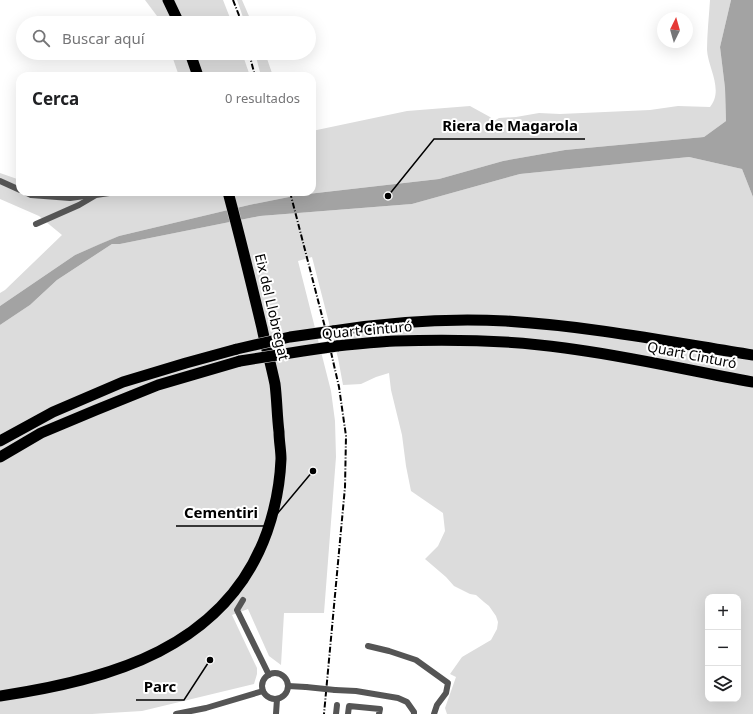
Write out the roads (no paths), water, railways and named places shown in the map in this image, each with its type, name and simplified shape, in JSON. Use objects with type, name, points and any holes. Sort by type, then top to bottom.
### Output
[{"type":"highway","points":[[168,0],[176,16]]},
{"type":"highway","points":[[193,60],[197,72]]},
{"type":"highway","name":"Eix del Llobregat","points":[[0,690],[96,671],[133,658],[178,635],[191,626],[225,595],[242,572],[258,540],[264,524],[273,481],[278,430],[278,413],[275,385],[229,196]]},
{"type":"highway","name":"Quart Cinturó","points":[[0,441],[53,412],[123,382],[237,349],[290,337],[390,323],[477,320],[530,323],[618,333],[753,355]]},
{"type":"highway","name":"Quart Cinturó","points":[[0,457],[42,433],[158,385],[240,361],[337,346],[394,341],[440,340],[507,342],[564,348],[753,382]]},
{"type":"highway","name":"Eix del Llobregat","points":[[0,696],[22,693],[91,678],[128,666],[169,647],[207,621],[227,601],[242,581],[258,554],[263,541],[273,512],[280,475],[281,458],[278,430]]},
{"type":"street","points":[[193,60],[200,72]]},
{"type":"street","points":[[0,181],[16,188]]},
{"type":"street","points":[[50,196],[70,198],[81,196]]},
{"type":"street","points":[[36,224],[79,205],[92,196]]},
{"type":"street","points":[[243,600],[237,610],[269,675]]},
{"type":"street","points":[[368,646],[416,660],[448,683],[446,693],[437,705],[434,714]]},
{"type":"street","points":[[274,674],[283,676],[288,686],[284,695],[276,699],[267,696],[263,692],[262,688],[265,678],[274,674]]},
{"type":"street","points":[[288,686],[356,691],[398,698],[407,702],[414,714]]},
{"type":"street","points":[[176,714],[206,711],[263,692]]},
{"type":"street","points":[[276,699],[276,714]]},
{"type":"street","points":[[336,714],[337,705]]},
{"type":"street","points":[[348,714],[348,706],[380,709],[380,714]]},
{"type":"railway","points":[[233,0],[239,16]]},
{"type":"railway","points":[[251,60],[254,72]]},
{"type":"railway","points":[[291,196],[339,387],[346,436],[345,487],[324,714]]},
{"type":"place","name":"Riera de Magarola","points":[[388,196]]},
{"type":"place","name":"Cementiri","points":[[313,471]]},
{"type":"place","name":"Parc","points":[[210,660]]}]
